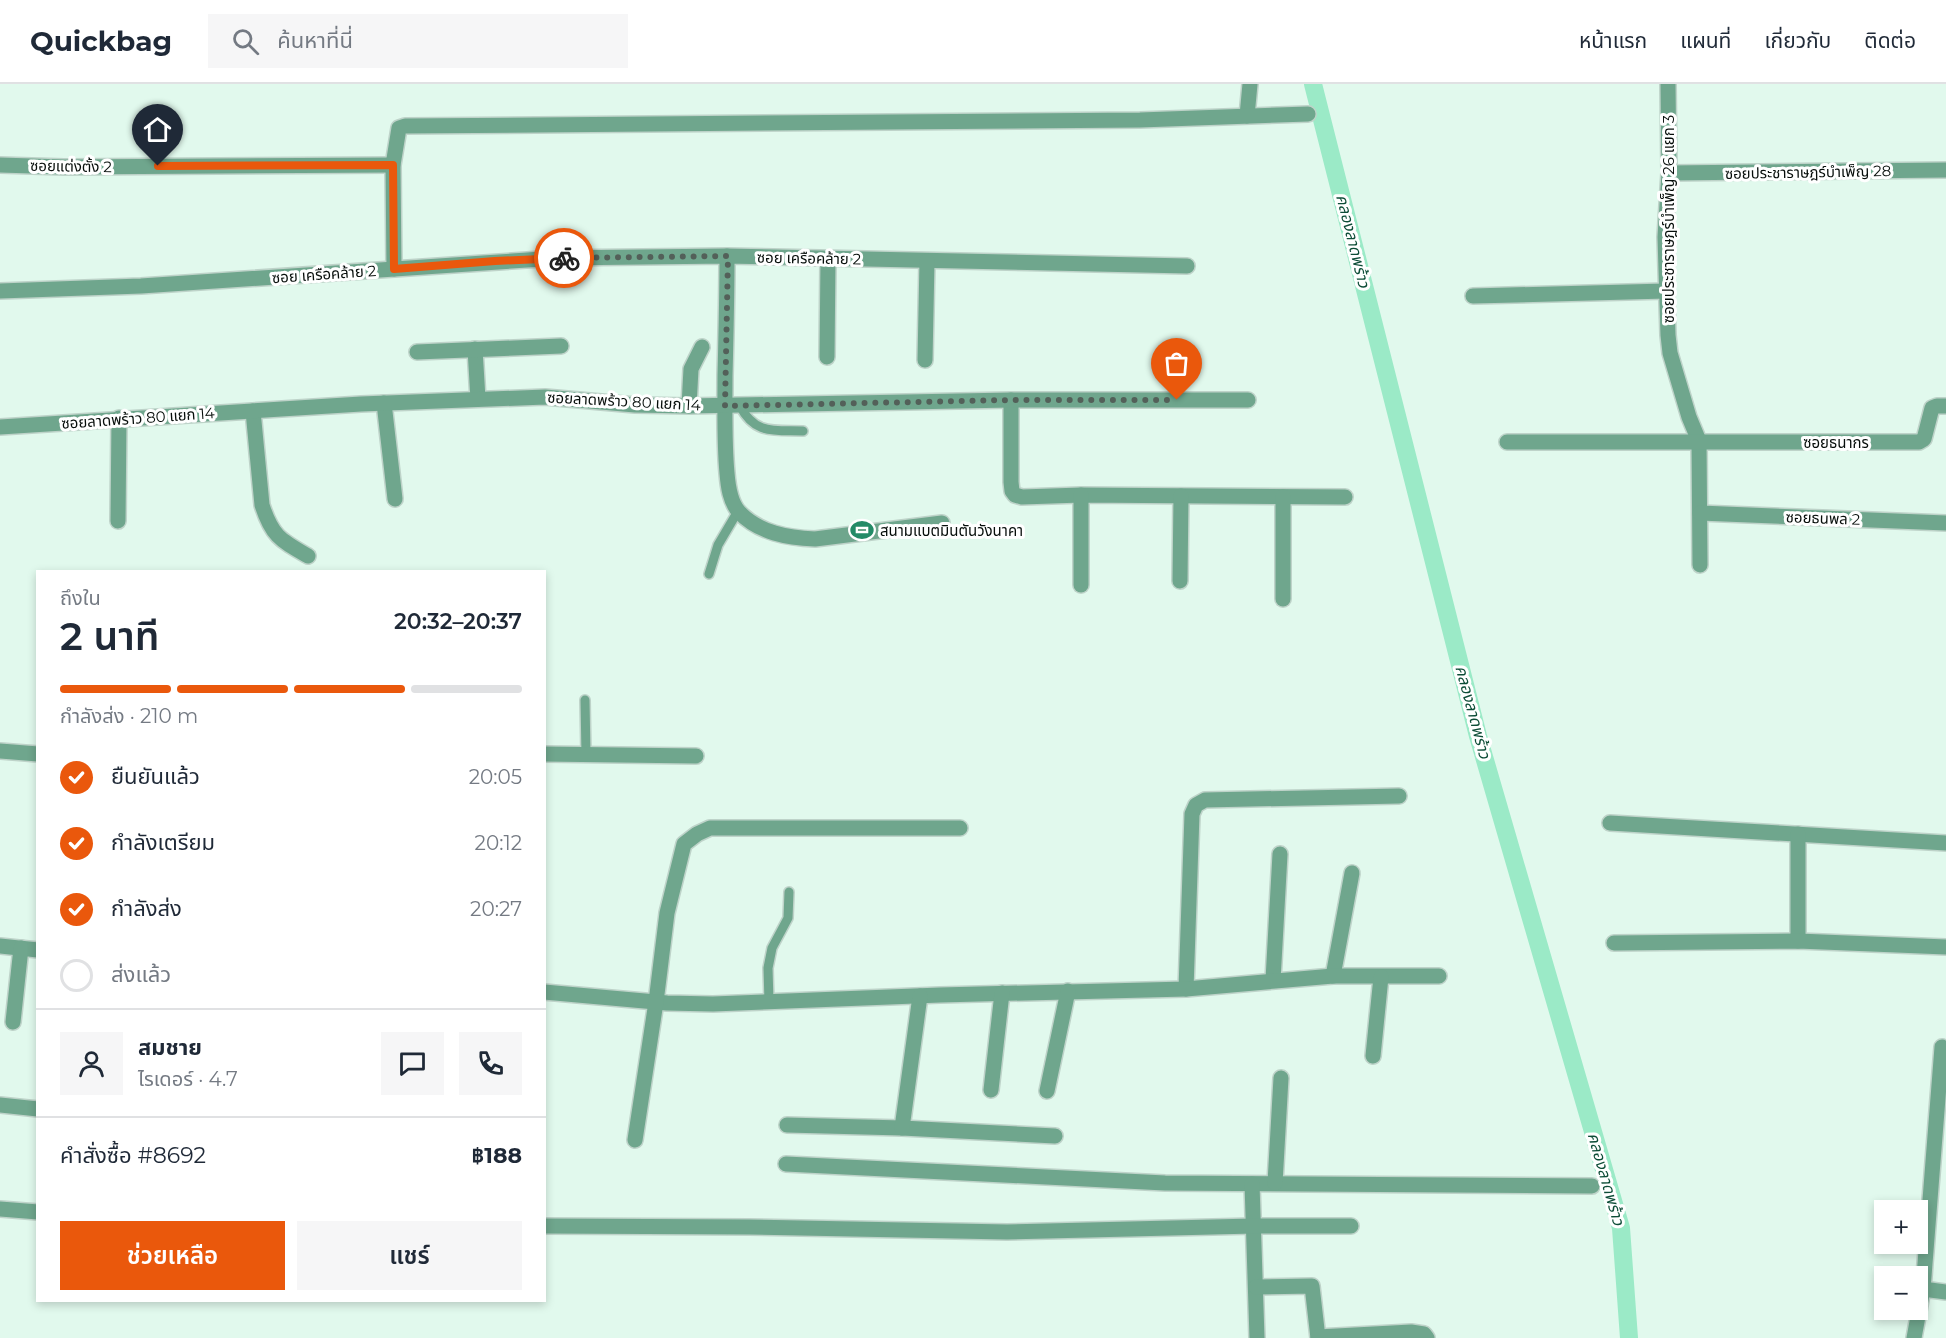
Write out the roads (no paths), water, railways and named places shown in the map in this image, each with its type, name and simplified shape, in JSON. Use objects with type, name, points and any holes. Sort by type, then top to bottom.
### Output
[{"type":"street","points":[[1247,116],[1250,84]]},
{"type":"street","name":"ซอยประชาราษฎร์บำเพ็ญ 26 แยก 3","points":[[1668,84],[1669,173],[1665,237],[1670,353],[1689,417],[1699,441],[1700,565]]},
{"type":"street","points":[[394,269],[393,165],[397,134],[399,129],[405,126],[1140,120],[1308,114]]},
{"type":"street","name":"ซอยแต่งตั้ง 2","points":[[0,165],[64,167],[393,165]]},
{"type":"street","name":"ซอยประชาราษฎร์บำเพ็ญ 28","points":[[1669,173],[1946,170]]},
{"type":"street","points":[[728,256],[733,406],[727,473],[732,499],[738,511],[757,526],[795,538],[815,539],[942,522]]},
{"type":"street","name":"ซอย เครือคล้าย 2","points":[[0,291],[141,286],[557,258],[728,256],[1187,266]]},
{"type":"street","points":[[827,357],[828,259]]},
{"type":"street","points":[[925,360],[927,261]]},
{"type":"street","points":[[1473,296],[1666,291]]},
{"type":"street","points":[[417,352],[561,346]]},
{"type":"street","points":[[689,406],[691,369],[702,347]]},
{"type":"street","points":[[475,349],[478,399]]},
{"type":"street","name":"ซอยลาดพร้าว 80 แยก 14","points":[[0,427],[119,418],[545,396],[635,405],[689,406],[1011,400],[1248,400]]},
{"type":"street","points":[[1011,400],[1011,482],[1015,495],[1022,497],[1081,495],[1345,497]]},
{"type":"street","points":[[384,403],[395,500]]},
{"type":"street","name":"ซอยธนากร","points":[[1699,441],[1919,442],[1924,439],[1932,408],[1937,405],[1946,406]]},
{"type":"street","points":[[254,411],[262,505],[266,519],[283,542],[308,556]]},
{"type":"street","points":[[118,521],[119,418]]},
{"type":"street","points":[[1506,442],[1699,441]]},
{"type":"street","points":[[1081,495],[1081,585]]},
{"type":"street","points":[[1180,581],[1181,496]]},
{"type":"street","points":[[1282,599],[1283,497]]},
{"type":"street","name":"ซอยธนพล 2","points":[[1700,513],[1946,523]]},
{"type":"street","points":[[0,751],[36,754]]},
{"type":"street","points":[[546,754],[696,756]]},
{"type":"street","points":[[1186,988],[1192,814],[1196,804],[1205,800],[1399,796]]},
{"type":"street","points":[[1610,823],[1946,843]]},
{"type":"street","points":[[635,1140],[667,913],[684,844],[710,828],[960,828]]},
{"type":"street","points":[[1798,834],[1798,941]]},
{"type":"street","points":[[1273,980],[1280,854]]},
{"type":"street","points":[[1333,976],[1352,873]]},
{"type":"street","points":[[1614,943],[1798,941],[1946,947]]},
{"type":"street","points":[[0,946],[36,950]]},
{"type":"street","points":[[13,1022],[21,948]]},
{"type":"street","points":[[546,992],[714,1005],[1186,988],[1333,976],[1439,976]]},
{"type":"street","points":[[1373,1056],[1381,977]]},
{"type":"street","points":[[1047,1091],[1068,991]]},
{"type":"street","points":[[991,1090],[1002,993]]},
{"type":"street","points":[[902,1128],[920,996]]},
{"type":"street","points":[[1925,1266],[1943,1087],[1942,1047]]},
{"type":"street","points":[[1275,1183],[1281,1078]]},
{"type":"street","points":[[0,1105],[36,1109]]},
{"type":"street","points":[[787,1125],[1055,1136]]},
{"type":"street","points":[[786,1164],[1165,1183],[1592,1186]]},
{"type":"street","points":[[1252,1184],[1257,1338]]},
{"type":"street","points":[[0,1209],[36,1212]]},
{"type":"street","points":[[546,1226],[1007,1232],[1351,1226]]},
{"type":"street","points":[[1256,1287],[1312,1286],[1318,1337],[1411,1332],[1424,1334],[1427,1338]]},
{"type":"street","points":[[1928,1290],[1946,1292]]},
{"type":"street","points":[[1914,1338],[1917,1320]]},
{"type":"lane","points":[[733,406],[753,425],[770,429],[803,431]]},
{"type":"lane","points":[[709,574],[718,545],[738,511]]},
{"type":"lane","points":[[585,700],[586,755]]},
{"type":"lane","points":[[769,1002],[768,968],[772,948],[788,918],[789,892]]},
{"type":"waterway","name":"คลองลาดพร้าว","points":[[1313,84],[1478,736],[1621,1228],[1629,1338]]},
{"type":"place","name":"สนามแบตมินตันวังนาคา","points":[[862,530]]}]
